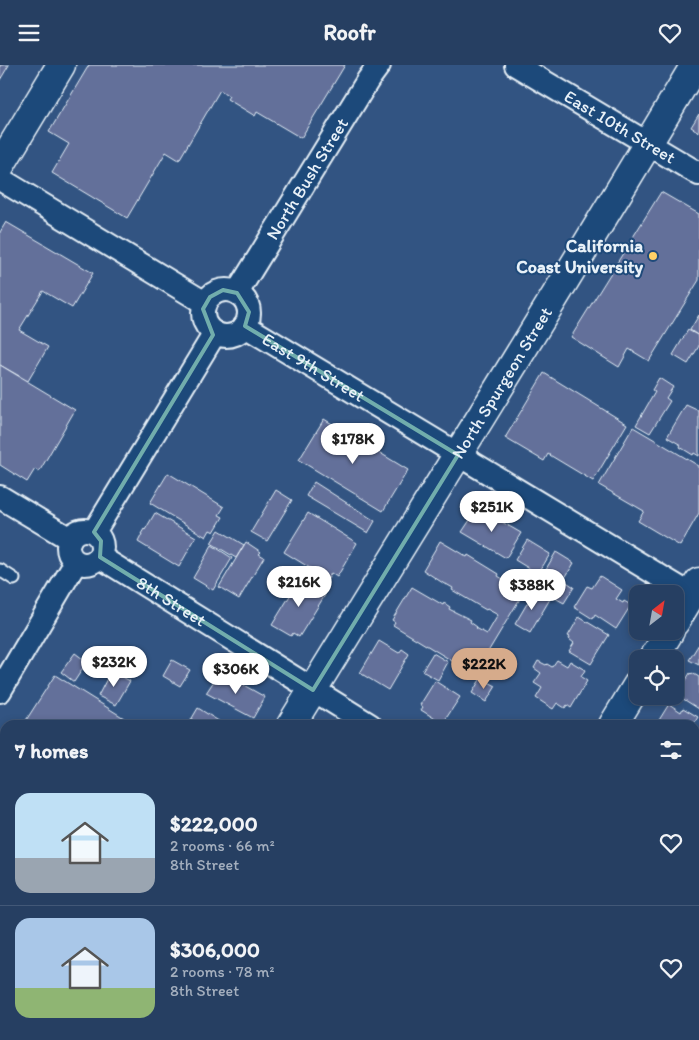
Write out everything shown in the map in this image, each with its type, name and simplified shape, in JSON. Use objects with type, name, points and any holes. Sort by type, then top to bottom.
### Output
[{"type":"street","points":[[0,166],[61,65]]},
{"type":"street","name":"North Bush Street","points":[[237,293],[379,65]]},
{"type":"street","name":"East 10th Street","points":[[516,65],[699,173]]},
{"type":"street","name":"North Spurgeon Street","points":[[294,720],[695,65]]},
{"type":"street","points":[[0,179],[205,303]]},
{"type":"street","points":[[230,290],[237,293],[247,304],[249,312],[245,326],[234,335],[228,336],[215,333],[209,329],[203,316],[205,303],[216,292],[230,290]]},
{"type":"street","name":"East 9th Street","points":[[245,326],[458,455],[695,589]]},
{"type":"street","points":[[94,532],[215,333]]},
{"type":"street","points":[[0,497],[70,539]]},
{"type":"street","points":[[82,530],[94,532],[101,541],[102,552],[100,557],[91,564],[85,565],[76,562],[68,551],[70,539],[82,530]]},
{"type":"street","name":"8th Street","points":[[100,557],[362,720]]},
{"type":"street","points":[[0,691],[76,562]]},
{"type":"street","points":[[684,607],[695,589]]},
{"type":"street","points":[[616,720],[629,699]]},
{"type":"lane","points":[[0,570],[14,579]]},
{"type":"highlighted area","points":[[223,290],[237,293],[249,312],[245,326],[458,455],[313,690],[100,557],[101,541],[94,532],[213,335],[203,309],[210,297]]},
{"type":"building","points":[[0,65],[9,65],[0,80]]},
{"type":"building","points":[[89,65],[345,65],[301,138],[257,112],[255,116],[227,99],[229,96],[220,90],[179,160],[166,152],[127,218],[52,173],[69,144],[49,132]]},
{"type":"building","points":[[699,114],[699,132],[691,127]]},
{"type":"building","points":[[661,192],[699,214],[699,280],[649,361],[629,349],[619,367],[571,337]]},
{"type":"building","points":[[6,222],[93,273],[72,308],[43,291],[19,330],[48,347],[28,381],[0,365],[0,232]]},
{"type":"building","points":[[699,315],[699,336],[690,330]]},
{"type":"building","points":[[688,330],[699,336],[699,346],[688,364],[673,355]]},
{"type":"building","points":[[0,365],[75,410],[39,472],[35,469],[27,482],[0,465]]},
{"type":"building","points":[[544,373],[627,424],[593,481],[548,454],[544,461],[505,438]]},
{"type":"building","points":[[659,378],[673,387],[666,398],[670,401],[650,433],[636,425],[655,392],[652,390]]},
{"type":"building","points":[[686,405],[699,411],[699,456],[694,453],[693,455],[667,437]]},
{"type":"building","points":[[324,419],[408,470],[383,511],[299,460]]},
{"type":"building","points":[[633,427],[699,466],[699,513],[680,546],[638,521],[644,511],[599,485]]},
{"type":"building","points":[[168,473],[224,507],[219,515],[223,517],[214,532],[210,530],[206,537],[150,503]]},
{"type":"building","points":[[314,482],[375,521],[368,533],[306,496]]},
{"type":"building","points":[[276,490],[292,500],[267,541],[251,532]]},
{"type":"building","points":[[478,508],[521,533],[506,558],[462,532]]},
{"type":"building","points":[[155,513],[196,537],[179,567],[138,542]]},
{"type":"building","points":[[308,513],[357,543],[337,577],[331,573],[328,579],[284,552]]},
{"type":"building","points":[[219,530],[244,545],[236,558],[211,543]]},
{"type":"building","points":[[527,540],[550,554],[538,574],[515,560]]},
{"type":"building","points":[[440,541],[467,557],[468,555],[524,592],[477,670],[474,669],[472,673],[393,625],[395,622],[392,620],[412,587],[443,605],[444,603],[450,607],[449,609],[471,620],[470,622],[476,628],[487,634],[498,615],[452,590],[453,588],[423,570]]},
{"type":"building","points":[[246,542],[261,552],[259,554],[264,557],[239,599],[219,587]]},
{"type":"building","points":[[212,545],[232,558],[213,590],[193,578]]},
{"type":"building","points":[[556,552],[574,563],[557,591],[551,588],[550,590],[539,581]]},
{"type":"building","points":[[302,576],[321,588],[319,591],[325,595],[299,637],[293,633],[291,636],[272,625]]},
{"type":"building","points":[[600,576],[622,590],[616,599],[629,604],[629,608],[616,629],[595,615],[593,619],[574,607],[587,586],[592,588]]},
{"type":"building","points":[[565,581],[574,587],[564,603],[555,598]]},
{"type":"building","points":[[535,590],[550,599],[530,633],[515,624]]},
{"type":"building","points":[[579,617],[609,635],[591,664],[569,651],[574,643],[568,636]]},
{"type":"building","points":[[379,641],[399,653],[402,649],[409,654],[388,690],[360,673]]},
{"type":"building","points":[[699,644],[699,665],[689,660]]},
{"type":"building","points":[[75,653],[87,662],[74,682],[61,672]]},
{"type":"building","points":[[433,653],[448,662],[438,680],[422,671]]},
{"type":"building","points":[[172,660],[190,670],[180,686],[163,676]]},
{"type":"building","points":[[557,660],[567,666],[570,661],[585,670],[581,677],[587,681],[571,708],[567,705],[565,708],[557,703],[553,709],[536,698],[542,688],[534,683],[541,673],[534,668],[538,661],[552,667]]},
{"type":"building","points":[[111,671],[130,681],[116,705],[98,696]]},
{"type":"building","points":[[220,672],[265,697],[253,718],[206,693]]},
{"type":"building","points":[[690,673],[699,677],[699,709],[684,699],[684,683]]},
{"type":"building","points":[[55,675],[124,718],[123,720],[26,720]]},
{"type":"building","points":[[481,678],[496,686],[486,702],[472,693]]},
{"type":"building","points":[[435,681],[460,697],[445,720],[437,720],[421,710],[423,707],[420,705]]},
{"type":"building","points":[[668,705],[670,705],[681,712],[683,708],[698,717],[696,720],[659,720]]},
{"type":"building","points":[[198,708],[217,720],[191,720]]},
{"type":"place","name":"California Coast University","points":[[653,256]]}]
